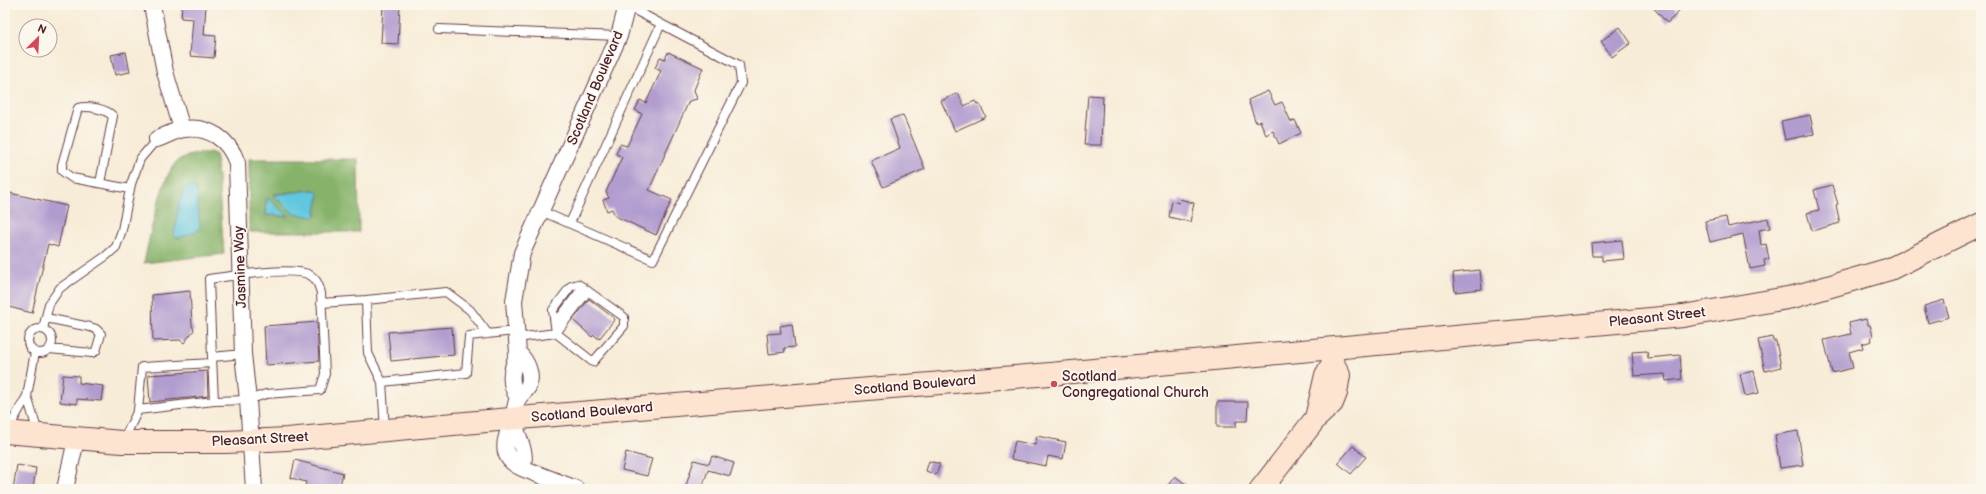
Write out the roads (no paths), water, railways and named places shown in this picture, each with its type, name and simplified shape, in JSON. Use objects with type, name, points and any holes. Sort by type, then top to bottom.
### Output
[{"type":"main road","name":"Pleasant Street","points":[[1334,355],[1683,316],[1793,297],[1890,269],[1981,224]]},
{"type":"main road","name":"Scotland Boulevard","points":[[516,408],[1334,355]]},
{"type":"main road","points":[[1261,489],[1316,418],[1326,411],[1336,393],[1339,375],[1334,355]]},
{"type":"main road","name":"Pleasant Street","points":[[6,432],[76,440],[122,442],[251,441],[385,430],[516,408]]},
{"type":"street","points":[[152,5],[165,72],[182,129]]},
{"type":"street","name":"Scotland Boulevard","points":[[516,408],[528,387],[529,379],[526,362],[516,340],[514,301],[522,253],[619,36],[627,6]]},
{"type":"street","name":"Jasmine Way","points":[[157,139],[182,129],[209,131],[220,137],[234,153],[237,162],[243,354],[248,400],[254,489]]},
{"type":"street","points":[[516,408],[505,440],[505,447],[509,458],[516,465],[522,468],[576,489]]},
{"type":"street","points":[[65,489],[76,440]]},
{"type":"lane","points":[[541,211],[653,260],[741,83],[739,64],[627,6]]},
{"type":"lane","points":[[570,223],[660,24]]},
{"type":"lane","points":[[439,29],[619,36]]},
{"type":"lane","points":[[100,183],[113,116],[110,112],[83,106],[78,108],[62,165],[62,171],[72,178],[130,189]]},
{"type":"lane","points":[[43,328],[52,298],[60,288],[106,256],[116,247],[122,230],[130,189],[140,159],[157,139]]},
{"type":"lane","points":[[138,410],[214,401],[248,400],[266,394],[320,390],[325,374],[321,303],[319,284],[311,276],[302,272],[240,274],[209,279],[214,401]]},
{"type":"lane","points":[[578,284],[586,289],[624,317],[624,326],[593,362],[556,333],[554,324],[553,310],[571,286],[578,284]]},
{"type":"lane","points":[[382,382],[466,373],[469,336],[488,334],[516,340],[556,333],[586,289]]},
{"type":"lane","points":[[321,303],[446,292],[470,310],[488,334]]},
{"type":"lane","points":[[366,300],[368,353],[382,382],[385,430]]},
{"type":"lane","points":[[46,318],[90,327],[96,329],[101,334],[98,347],[96,351],[92,353],[49,349],[40,353],[35,352],[30,348],[28,337],[32,332],[43,328],[49,332],[52,337],[52,344],[49,349]]},
{"type":"lane","points":[[6,432],[27,396],[35,352]]},
{"type":"lane","points":[[122,442],[138,410],[142,367],[212,360],[243,354]]},
{"type":"lane","points":[[27,396],[39,436]]},
{"type":"water","points":[[191,185],[196,189],[200,227],[197,231],[178,238],[174,236],[179,203],[185,187]]},
{"type":"water","points":[[312,190],[317,191],[319,195],[315,217],[294,214],[273,195]]},
{"type":"water","points":[[267,198],[289,216],[266,215]]},
{"type":"place","name":"Scotland Congregational Church","points":[[1054,384]]}]
